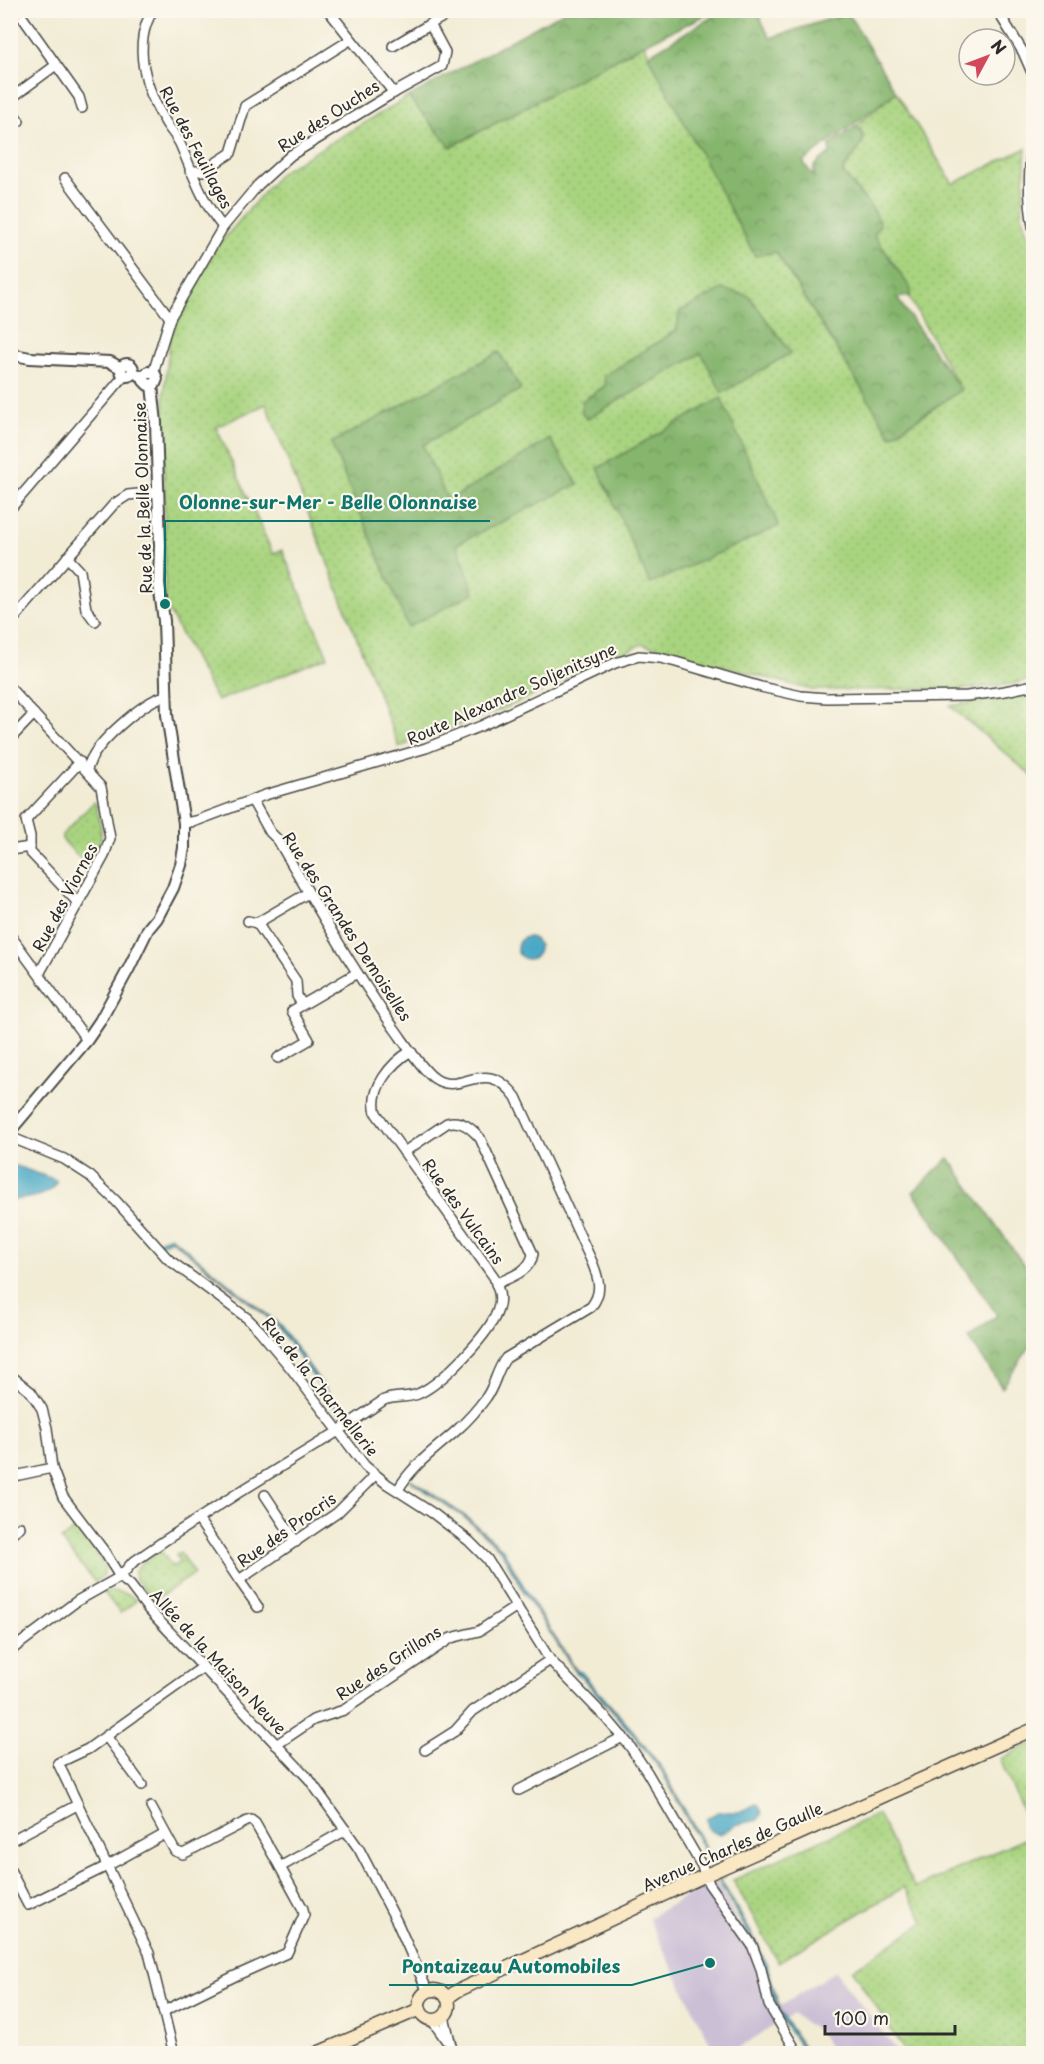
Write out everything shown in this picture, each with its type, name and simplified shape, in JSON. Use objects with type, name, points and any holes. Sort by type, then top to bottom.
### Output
[{"type":"main road","points":[[10,17],[19,11]]},
{"type":"main road","name":"Avenue Charles de Gaulle","points":[[447,1998],[457,1991],[706,1875],[1034,1729]]},
{"type":"main road","points":[[437,1990],[447,1998],[449,2008],[438,2018],[425,2017],[420,2009],[422,1997],[428,1992],[437,1990]]},
{"type":"main road","points":[[315,2054],[420,2009]]},
{"type":"street","name":"Rue des Feuillages","points":[[153,10],[147,19],[142,42],[145,76],[149,89],[165,122],[180,144],[190,171],[223,227]]},
{"type":"street","name":"Rue des Ouches","points":[[150,378],[170,318],[223,227],[258,185],[291,155],[394,93],[327,10]]},
{"type":"street","points":[[393,46],[455,10]]},
{"type":"street","points":[[997,10],[1023,52],[1034,77]]},
{"type":"street","points":[[19,11],[79,97],[82,108]]},
{"type":"street","points":[[394,93],[442,66],[445,52],[430,24]]},
{"type":"street","points":[[190,171],[203,171],[231,153],[245,106],[350,40]]},
{"type":"street","points":[[10,99],[56,65]]},
{"type":"street","points":[[10,109],[19,121]]},
{"type":"street","points":[[1034,124],[1028,185],[1034,231]]},
{"type":"street","points":[[65,178],[170,318]]},
{"type":"street","points":[[10,354],[30,358],[110,362],[126,372],[150,378]]},
{"type":"street","points":[[10,508],[123,380],[126,372]]},
{"type":"street","name":"Rue de la Belle Olonnaise","points":[[10,1131],[87,1040],[114,997],[148,929],[157,918],[173,888],[181,865],[184,823],[166,696],[164,621],[159,584],[160,544],[155,404],[150,378]]},
{"type":"street","points":[[10,623],[122,498],[137,493],[158,492]]},
{"type":"street","points":[[67,557],[80,571],[86,609],[95,621]]},
{"type":"street","name":"Route Alexandre Soljenitsyne","points":[[184,823],[196,821],[252,800],[426,748],[481,726],[615,663],[639,656],[660,658],[801,696],[827,698],[966,696],[1034,685]]},
{"type":"street","name":"Rue des Viornes","points":[[10,688],[101,787],[110,838],[105,856],[39,974]]},
{"type":"street","points":[[79,904],[30,852],[26,820],[129,719],[149,703],[166,696]]},
{"type":"street","points":[[10,739],[34,714]]},
{"type":"street","name":"Rue des Grandes Demoiselles","points":[[252,800],[357,973],[411,1051],[433,1078],[447,1083],[483,1077],[495,1078],[509,1087],[516,1097],[600,1284],[597,1299],[591,1307],[506,1358],[486,1398],[459,1429],[412,1470],[398,1490]]},
{"type":"street","points":[[10,850],[30,847]]},
{"type":"street","points":[[302,1004],[297,996],[296,981],[252,922],[308,893]]},
{"type":"street","points":[[10,935],[87,1040]]},
{"type":"street","points":[[278,1058],[309,1040],[291,1011],[357,973]]},
{"type":"street","name":"Rue des Vulcains","points":[[338,1432],[392,1396],[410,1396],[423,1392],[460,1361],[494,1319],[500,1300],[489,1269],[376,1113],[375,1094],[392,1065],[411,1051]]},
{"type":"street","points":[[404,1152],[453,1121],[461,1122],[469,1127],[480,1138],[533,1254],[524,1269],[496,1284]]},
{"type":"street","name":"Rue de la Charmellerie","points":[[10,1137],[64,1159],[90,1176],[116,1201],[168,1259],[247,1318],[260,1331],[290,1367],[354,1454],[375,1475],[434,1514],[479,1550],[495,1569],[550,1660],[623,1737],[647,1772],[709,1884],[752,1945],[761,1969],[769,2006],[798,2054]]},
{"type":"street","name":"Allée de la Maison Neuve","points":[[10,1375],[31,1392],[42,1409],[52,1468],[63,1497],[104,1551],[120,1577],[130,1585],[149,1610],[309,1779],[364,1859],[398,1922],[428,1992]]},
{"type":"street","points":[[10,1651],[77,1601],[120,1577],[132,1563],[338,1432]]},
{"type":"street","points":[[10,1477],[52,1468]]},
{"type":"street","name":"Rue des Procris","points":[[198,1519],[239,1580],[337,1513],[375,1475]]},
{"type":"street","points":[[265,1495],[296,1542]]},
{"type":"street","points":[[10,1534],[20,1527]]},
{"type":"street","points":[[239,1580],[258,1607]]},
{"type":"street","name":"Rue des Grillons","points":[[276,1745],[313,1720],[344,1710],[451,1638],[479,1631],[517,1606]]},
{"type":"street","points":[[425,1750],[455,1731],[473,1711],[550,1660]]},
{"type":"street","points":[[174,2054],[149,1953],[58,1763],[88,1749],[203,1666]]},
{"type":"street","points":[[106,1736],[142,1785]]},
{"type":"street","points":[[519,1790],[623,1737]]},
{"type":"street","points":[[10,1841],[77,1805]]},
{"type":"street","points":[[151,1807],[178,1854],[183,1854],[251,1820],[255,1823],[280,1867],[304,1915],[287,1953],[164,2012]]},
{"type":"street","points":[[280,1867],[346,1830]]},
{"type":"street","points":[[10,1870],[28,1905],[165,1834]]},
{"type":"street","points":[[438,2018],[451,2049]]},
{"type":"shaded area","points":[[715,1880],[781,2005],[835,1971],[898,2053],[834,2053],[819,2032],[793,2014],[730,2053],[715,2053],[648,1918]]},
{"type":"green space","points":[[565,11],[715,11],[644,44],[451,147],[408,97]]},
{"type":"green space","points":[[722,11],[757,11],[770,38],[848,13],[896,92],[803,162],[814,177],[814,166],[830,152],[830,145],[856,126],[861,132],[862,143],[843,173],[875,212],[880,224],[874,235],[911,289],[910,296],[897,298],[961,390],[891,436],[776,252],[755,256],[648,55]]},
{"type":"green space","points":[[644,44],[755,256],[776,252],[892,436],[961,390],[874,235],[875,212],[843,173],[864,137],[856,126],[896,92],[953,184],[1026,148],[1022,217],[1034,254],[1033,678],[1013,684],[967,689],[812,690],[642,644],[505,708],[399,747],[266,404],[216,427],[273,554],[282,550],[328,657],[217,701],[165,604],[164,394],[170,337],[216,248],[281,172],[408,97],[451,147]]},
{"type":"green space","points":[[722,289],[749,296],[791,353],[722,393],[701,353],[587,419],[582,414],[582,401],[605,386],[604,376],[677,330],[679,312]]},
{"type":"green space","points":[[499,352],[521,389],[423,445],[448,501],[550,439],[578,484],[457,544],[474,593],[408,627],[331,443]]},
{"type":"green space","points":[[721,398],[779,526],[650,584],[598,468]]},
{"type":"green space","points":[[1034,693],[1033,777],[950,706]]},
{"type":"green space","points":[[94,802],[101,837],[88,867],[62,839],[62,835]]},
{"type":"green space","points":[[949,1158],[1033,1278],[1033,1342],[1002,1388],[969,1338],[997,1315],[913,1192]]},
{"type":"green space","points":[[79,1526],[105,1568],[103,1577],[95,1582],[61,1540]]},
{"type":"green space","points":[[161,1551],[172,1567],[180,1562],[176,1555],[180,1552],[194,1574],[153,1601],[136,1580],[135,1570],[148,1557]]},
{"type":"green space","points":[[113,1591],[130,1595],[136,1601],[120,1613],[104,1593]]},
{"type":"green space","points":[[1033,1742],[1033,1835],[1000,1759]]},
{"type":"green space","points":[[878,1814],[915,1888],[1033,1835],[1033,2053],[906,2053],[852,1970],[924,1922],[904,1887],[778,1962],[733,1880]]},
{"type":"water","points":[[528,937],[536,940],[539,948],[536,956],[528,959],[520,956],[517,948],[520,940]]},
{"type":"water","points":[[11,1164],[56,1180],[56,1184],[42,1195],[11,1200]]},
{"type":"water","points":[[170,1236],[281,1326],[345,1417],[343,1419],[276,1324],[171,1239],[158,1246],[155,1242]]},
{"type":"water","points":[[411,1479],[465,1516],[502,1548],[539,1613],[577,1671],[581,1672],[634,1732],[662,1768],[710,1857],[708,1858],[661,1770],[635,1737],[577,1674],[528,1599],[500,1549],[464,1517]]},
{"type":"water","points":[[756,1804],[759,1805],[762,1813],[758,1820],[739,1824],[720,1834],[708,1828],[707,1818],[718,1812],[739,1812]]},
{"type":"water","points":[[720,1879],[757,1943],[768,1968],[781,2013],[807,2053],[778,2015],[757,1949],[718,1880]]},
{"type":"place","name":"Olonne-sur-Mer - Belle Olonnaise","points":[[165,604]]},
{"type":"place","name":"Pontaizeau Automobiles","points":[[710,1963]]}]
